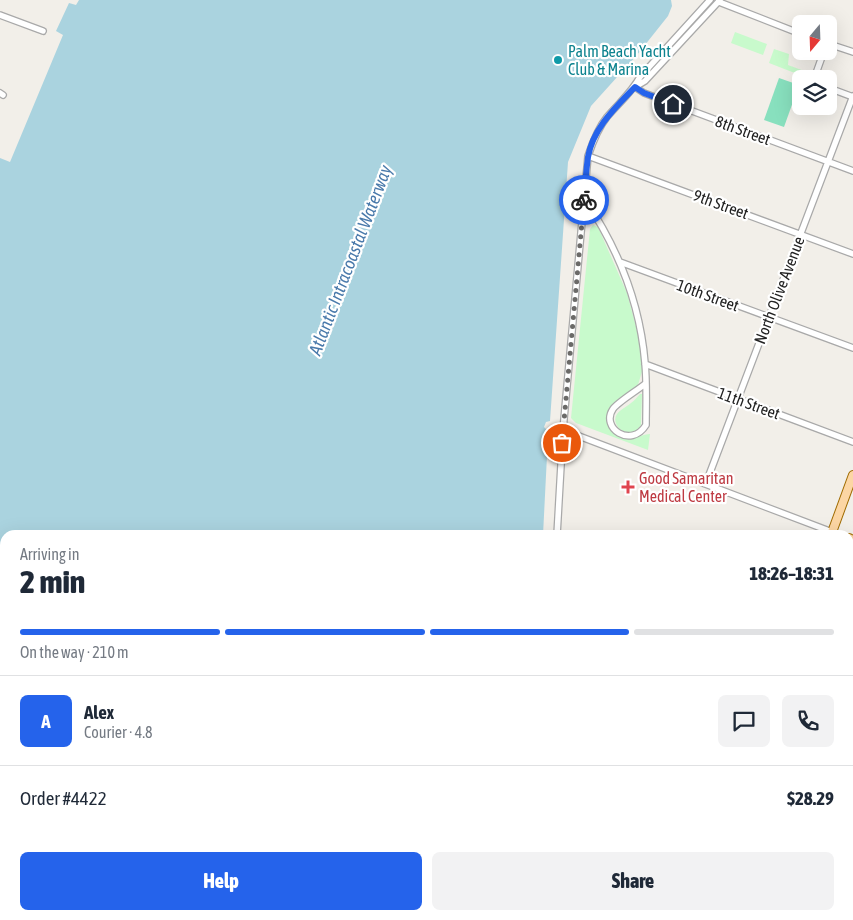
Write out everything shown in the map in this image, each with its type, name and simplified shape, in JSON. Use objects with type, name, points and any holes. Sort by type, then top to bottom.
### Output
[{"type":"main road","points":[[832,530],[853,475]]},
{"type":"street","points":[[557,530],[563,430],[588,156],[592,142],[603,122],[635,87],[640,77],[710,0]]},
{"type":"street","points":[[635,87],[645,81],[719,1],[792,30]]},
{"type":"street","points":[[0,15],[43,31]]},
{"type":"street","points":[[838,47],[853,52]]},
{"type":"street","name":"8th Street","points":[[635,87],[644,93],[853,171]]},
{"type":"street","points":[[837,91],[853,96]]},
{"type":"street","name":"North Olive Avenue","points":[[706,483],[853,96]]},
{"type":"street","name":"9th Street","points":[[588,156],[853,254]]},
{"type":"street","points":[[584,198],[604,230],[620,262],[637,315],[645,364],[646,425],[642,431],[635,435],[620,434],[612,424],[611,416],[614,408],[645,384]]},
{"type":"street","name":"10th Street","points":[[620,262],[853,348]]},
{"type":"street","name":"11th Street","points":[[645,364],[853,442]]},
{"type":"street","points":[[563,430],[706,483],[824,530]]},
{"type":"green space","points":[[735,32],[767,44],[763,55],[731,43]]},
{"type":"green space","points":[[774,49],[789,54],[788,65],[802,70],[792,70],[792,72],[769,63]]},
{"type":"green space","points":[[779,78],[792,83],[792,105],[784,127],[764,120]]},
{"type":"green space","points":[[593,225],[598,227],[627,293],[638,334],[643,368],[638,385],[625,396],[607,419],[615,435],[630,439],[650,434],[648,450],[576,423],[571,418],[590,229]]},
{"type":"green space","points":[[642,394],[641,425],[636,432],[621,430],[615,419],[616,415]]},
{"type":"water","name":"Atlantic Intracoastal Waterway","points":[[79,0],[671,0],[672,6],[668,16],[637,55],[591,106],[568,162],[550,421],[546,422],[544,427],[546,429],[545,433],[548,436],[543,530],[0,530],[0,158],[10,162],[63,35],[56,31],[69,3],[76,5]]},
{"type":"way so far","points":[[562,443],[584,200]]},
{"type":"place","name":"Palm Beach Yacht Club & Marina","points":[[558,60]]},
{"type":"place","name":"Good Samaritan Medical Center","points":[[628,487]]},
{"type":"route","points":[[584,200],[588,156],[592,142],[606,118],[635,87],[644,93],[673,104]]}]
